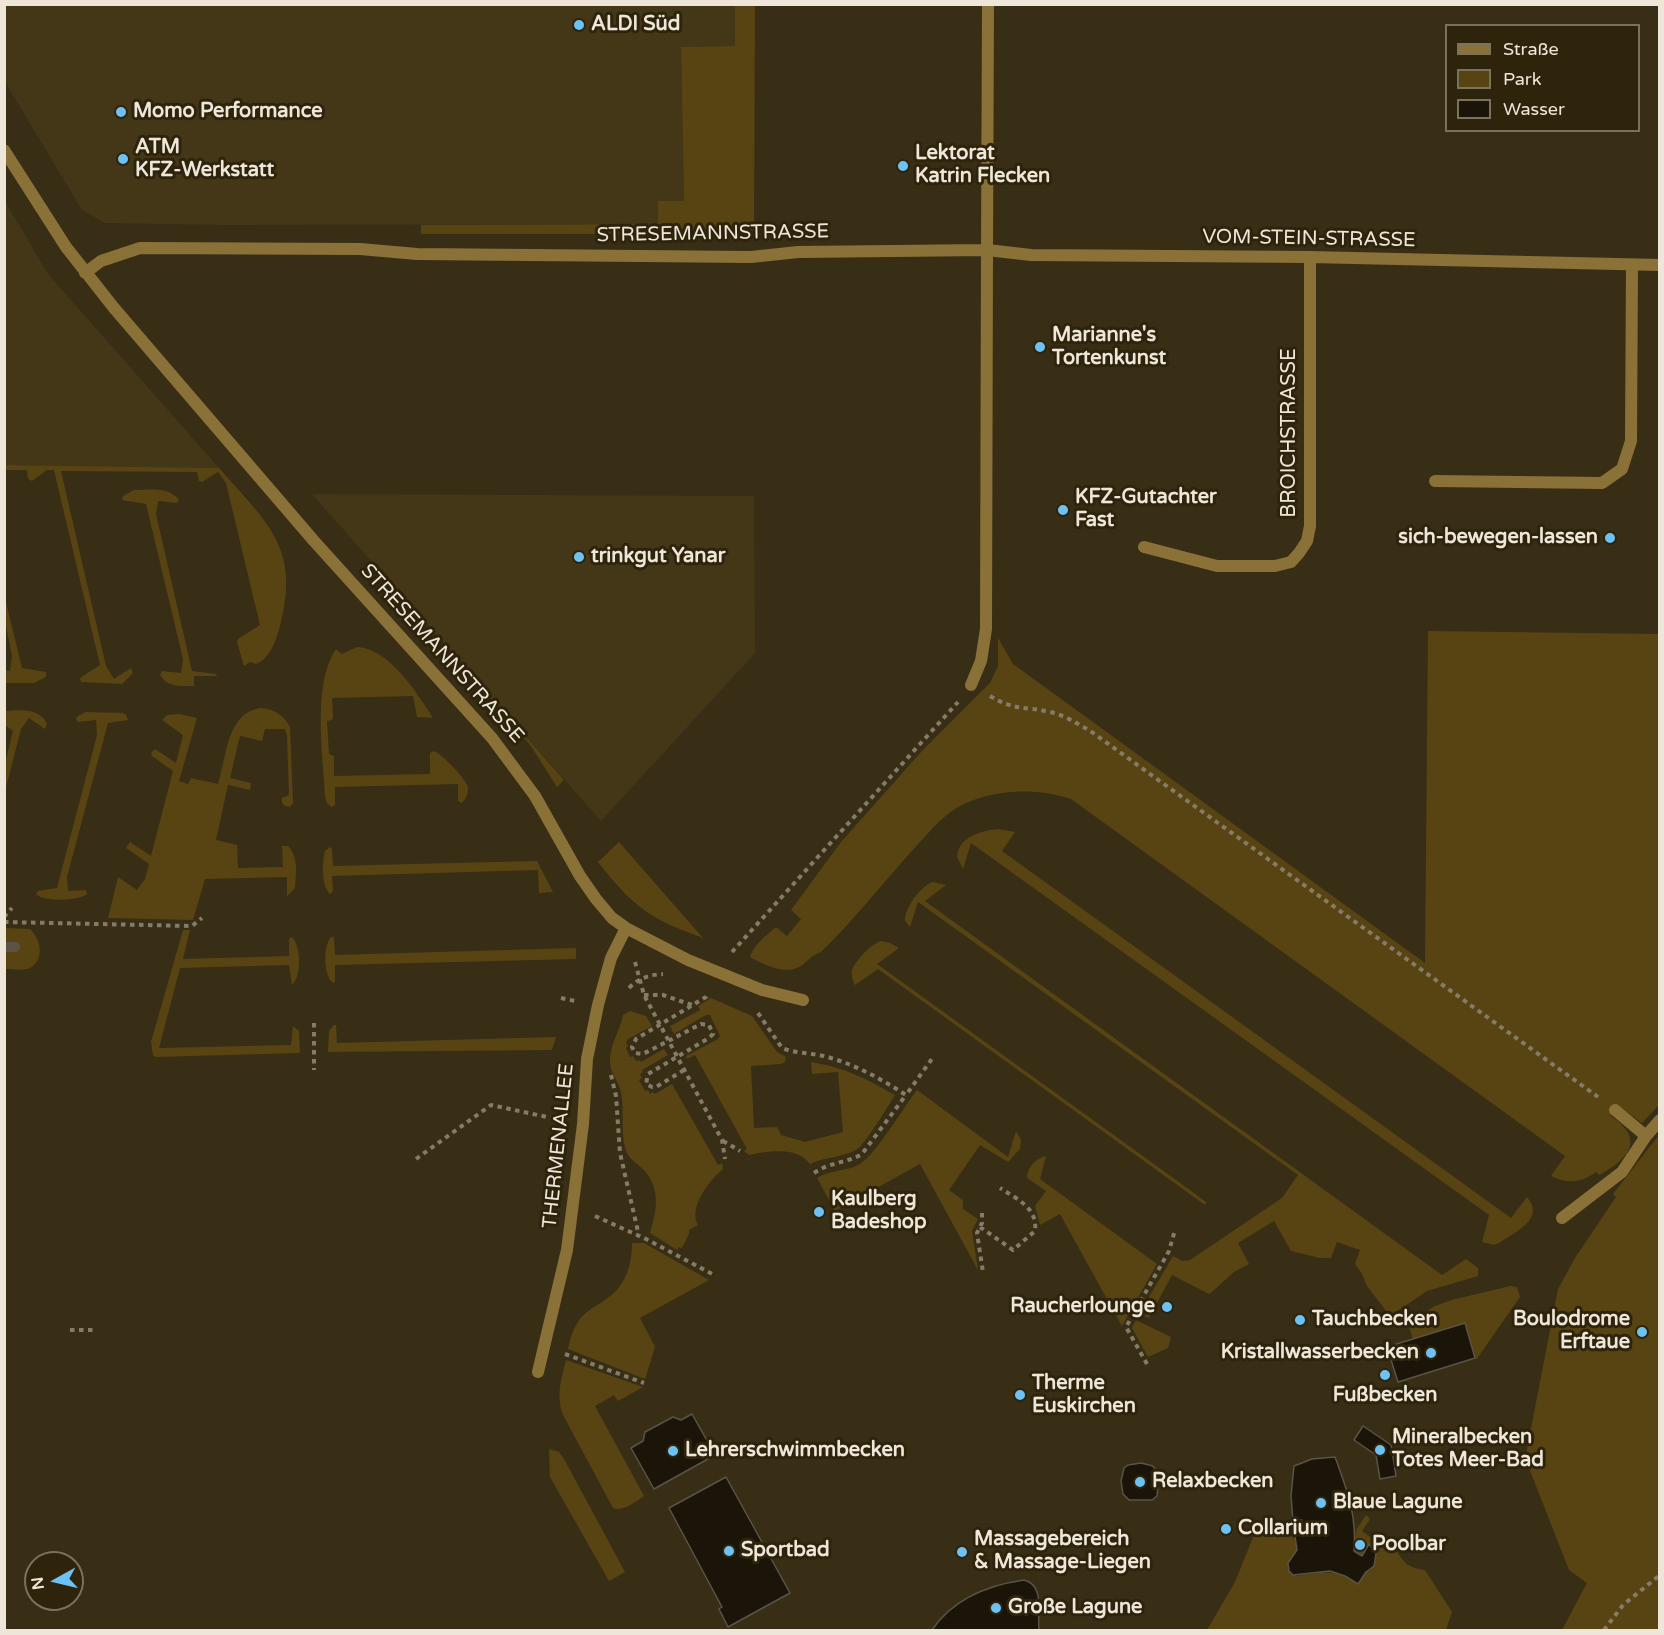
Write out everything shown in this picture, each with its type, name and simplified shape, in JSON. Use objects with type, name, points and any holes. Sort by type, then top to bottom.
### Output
[{"type":"street","points":[[971,685],[981,661],[986,629],[988,4]]},
{"type":"street","name":"STRESEMANNSTRASSE","points":[[4,150],[53,227],[114,308],[306,532],[492,738],[535,796],[570,859],[596,899],[612,918],[626,928],[688,960],[762,990],[803,1000]]},
{"type":"street","name":"STRESEMANNSTRASSE","points":[[86,273],[101,261],[140,248],[360,249],[417,254],[751,257],[798,252],[987,250]]},
{"type":"street","name":"VOM-STEIN-STRASSE","points":[[987,250],[1031,255],[1310,257],[1659,265]]},
{"type":"street","name":"BROICHSTRASSE","points":[[1144,547],[1217,566],[1275,566],[1291,562],[1307,541],[1310,526],[1310,257]]},
{"type":"street","points":[[1435,481],[1602,483],[1622,469],[1631,441],[1632,266]]},
{"type":"street","name":"THERMENALLEE","points":[[538,1371],[567,1250],[583,1124],[587,1059],[611,958],[626,928]]},
{"type":"street","points":[[1615,1110],[1646,1136]]},
{"type":"street","points":[[1562,1218],[1622,1172],[1659,1120]]},
{"type":"path","points":[[720,973],[736,946],[961,699],[971,685],[1008,707],[1056,714],[1089,730],[1615,1110]]},
{"type":"path","points":[[4,917],[12,908]]},
{"type":"path","points":[[4,922],[192,926],[202,918]]},
{"type":"path","points":[[626,928],[644,995],[722,1140],[725,1159]]},
{"type":"path","points":[[628,989],[640,979],[650,975],[672,975]]},
{"type":"path","points":[[701,987],[720,995]]},
{"type":"path","points":[[684,1070],[656,1087],[646,1084],[648,1074],[713,1034],[711,1028],[706,1024],[643,1054],[635,1053],[632,1047],[636,1039],[706,997],[710,991]]},
{"type":"path","points":[[644,995],[663,995],[692,1005]]},
{"type":"path","points":[[757,1012],[782,1048],[852,1065],[906,1095]]},
{"type":"path","points":[[314,1023],[314,1070]]},
{"type":"path","points":[[814,1173],[830,1164],[862,1154],[933,1056]]},
{"type":"path","points":[[608,1069],[615,1086],[620,1153],[639,1236]]},
{"type":"path","points":[[416,1159],[491,1105],[583,1124]]},
{"type":"path","points":[[722,1140],[740,1151]]},
{"type":"path","points":[[980,1227],[1013,1250],[1035,1231],[1036,1225],[1032,1210],[1000,1188]]},
{"type":"path","points":[[572,1205],[639,1236],[716,1276]]},
{"type":"path","points":[[982,1213],[982,1223],[977,1233],[983,1272]]},
{"type":"path","points":[[1147,1364],[1126,1327],[1169,1251],[1174,1230]]},
{"type":"path","points":[[70,1330],[93,1330]]},
{"type":"path","points":[[545,1346],[644,1383]]},
{"type":"path","points":[[1604,1630],[1623,1605],[1659,1575]]},
{"type":"shaded area","points":[[5,5],[735,5],[735,46],[681,47],[684,201],[658,224],[105,223],[82,210],[5,82]]},
{"type":"shaded area","points":[[5,201],[48,274],[219,468],[5,465]]},
{"type":"shaded area","points":[[312,494],[754,496],[755,653],[601,821]]},
{"type":"green space","points":[[735,5],[755,5],[754,234],[421,234],[421,225],[658,224],[658,201],[684,201],[681,47],[735,46]]},
{"type":"green space","points":[[5,465],[219,468],[265,521],[283,556],[286,576],[285,599],[275,643],[266,658],[256,664],[250,662],[244,666],[237,642],[238,639],[260,625],[226,483],[218,472],[202,482],[199,481],[197,472],[61,471],[106,666],[114,679],[131,668],[133,673],[122,684],[81,682],[80,678],[100,665],[54,470],[47,470],[32,481],[28,479],[27,470],[5,470]]},
{"type":"green space","points":[[134,490],[164,491],[179,500],[177,503],[158,501],[156,514],[192,671],[217,676],[194,676],[194,686],[171,684],[160,675],[162,671],[181,673],[183,659],[146,504],[122,500],[123,496]]},
{"type":"green space","points":[[4,594],[22,668],[46,672],[46,677],[34,683],[5,683],[5,670],[10,671],[12,656],[5,621]]},
{"type":"green space","points":[[1428,631],[1659,634],[1659,1105],[1642,1123],[1617,1105],[1611,1116],[1628,1133],[1629,1148],[1625,1156],[1599,1175],[1596,1172],[1574,1181],[1551,1176],[1565,1156],[1071,799],[1058,795],[1031,792],[1003,793],[990,795],[957,807],[929,832],[821,952],[800,967],[791,970],[773,967],[750,957],[757,944],[776,927],[787,936],[801,919],[791,910],[841,842],[922,751],[990,683],[998,666],[998,638],[1013,664],[1425,963]]},
{"type":"green space","points":[[357,647],[381,655],[391,664],[411,685],[433,718],[417,717],[413,696],[332,698],[333,717],[332,720],[327,721],[329,754],[334,756],[334,776],[430,774],[430,753],[434,751],[447,761],[465,781],[468,792],[462,803],[458,801],[458,784],[335,787],[335,805],[331,807],[327,803],[321,741],[321,700],[324,681],[336,649],[342,654]]},
{"type":"green space","points":[[485,690],[564,780],[557,787],[531,746]]},
{"type":"green space","points":[[261,708],[278,713],[290,727],[293,803],[290,807],[282,803],[282,798],[289,795],[285,729],[265,729],[262,741],[240,736],[230,778],[251,783],[250,790],[228,785],[216,840],[237,845],[238,868],[283,867],[282,846],[288,846],[295,860],[295,888],[287,896],[287,877],[205,879],[193,920],[108,918],[118,877],[137,890],[145,879],[149,864],[126,848],[130,842],[151,856],[173,771],[151,753],[155,749],[176,763],[183,735],[162,720],[167,715],[180,714],[197,718],[179,781],[188,784],[191,778],[218,784],[234,727],[249,712]]},
{"type":"green space","points":[[23,710],[34,713],[44,719],[47,724],[45,729],[29,718],[21,729],[5,791],[5,764],[13,731],[5,725],[5,711]]},
{"type":"green space","points":[[86,712],[123,713],[128,720],[108,723],[67,877],[68,891],[86,890],[87,894],[69,899],[40,897],[36,894],[38,891],[57,888],[97,735],[96,720],[78,722],[76,719]]},
{"type":"green space","points":[[998,829],[1015,832],[1002,851],[1511,1218],[1527,1197],[1532,1205],[1531,1218],[1520,1229],[1499,1243],[1494,1245],[1482,1242],[1489,1215],[971,843],[963,869],[957,857],[961,844],[978,833]]},
{"type":"green space","points":[[619,842],[703,938],[651,915],[611,879],[598,862]]},
{"type":"green space","points":[[330,847],[333,866],[537,861],[553,892],[539,893],[538,870],[332,876],[333,891],[330,894],[325,885],[323,868],[325,851]]},
{"type":"green space","points":[[933,882],[946,885],[925,901],[1442,1275],[1466,1259],[1478,1268],[1478,1276],[1427,1291],[1390,1316],[1367,1286],[1355,1264],[1360,1250],[1337,1242],[1331,1258],[1320,1258],[1291,1251],[1274,1221],[1238,1243],[1249,1264],[1234,1272],[1209,1294],[1172,1275],[1149,1318],[1139,1314],[1173,1256],[1182,1261],[1190,1260],[1282,1198],[1298,1175],[918,902],[910,927],[905,921],[905,916],[910,904],[923,888]]},
{"type":"green space","points":[[5,928],[30,929],[34,933],[39,943],[40,954],[30,968],[5,969]]},
{"type":"green space","points":[[183,930],[190,930],[183,959],[289,956],[289,939],[292,937],[299,954],[299,968],[292,985],[289,965],[180,968],[159,1048],[291,1045],[293,1026],[299,1031],[300,1053],[156,1057],[153,1055],[151,1042]]},
{"type":"green space","points":[[334,937],[335,955],[576,948],[576,959],[335,965],[335,982],[333,983],[327,974],[325,960],[328,941]]},
{"type":"green space","points":[[881,941],[899,948],[877,964],[1194,1193],[1206,1202],[1205,1205],[878,969],[855,985],[852,974],[854,966],[868,949]]},
{"type":"green space","points":[[711,998],[752,1016],[777,1052],[786,1057],[785,1062],[781,1064],[751,1066],[754,1128],[777,1127],[781,1135],[805,1142],[843,1132],[838,1072],[812,1074],[811,1062],[855,1074],[895,1095],[860,1147],[850,1153],[810,1164],[805,1158],[790,1152],[773,1151],[749,1155],[744,1151],[747,1149],[695,1055],[687,1059],[686,1056],[720,1036],[710,1015],[706,1015],[674,1034],[670,1026],[700,1010],[698,1006]]},
{"type":"green space","points":[[630,1011],[646,1016],[652,1026],[628,1039],[626,1048],[630,1057],[633,1056],[636,1061],[641,1062],[664,1049],[668,1055],[642,1070],[640,1074],[642,1078],[639,1080],[645,1091],[648,1090],[650,1094],[653,1092],[655,1094],[672,1084],[718,1165],[722,1163],[723,1169],[706,1187],[698,1203],[696,1218],[698,1225],[689,1230],[682,1248],[679,1247],[677,1250],[650,1233],[656,1208],[653,1184],[643,1169],[630,1158],[625,1145],[622,1097],[611,1070],[610,1057],[623,1015]]},
{"type":"green space","points":[[336,1025],[337,1043],[556,1037],[552,1050],[328,1052],[329,1031]]},
{"type":"green space","points":[[917,1090],[1008,1157],[1016,1131],[1021,1140],[1020,1149],[1008,1162],[980,1145],[949,1190],[963,1200],[963,1209],[978,1219],[972,1231],[978,1270],[920,1164],[835,1211],[817,1178],[856,1166],[866,1159]]},
{"type":"green space","points":[[1659,1135],[1659,1630],[1562,1630],[1587,1583],[1569,1570],[1527,1463],[1527,1449],[1558,1289],[1575,1258],[1616,1197],[1613,1194]]},
{"type":"green space","points":[[1046,1156],[1040,1179],[1157,1264],[1122,1326],[1060,1214],[1040,1225],[1035,1206],[1046,1191],[1027,1178],[1033,1164]]},
{"type":"green space","points":[[632,1243],[644,1243],[709,1280],[640,1318],[655,1347],[645,1379],[568,1349],[575,1326],[580,1319],[586,1312],[615,1292],[624,1280],[631,1258]]},
{"type":"green space","points":[[1510,1286],[1517,1287],[1520,1297],[1476,1360],[1465,1323],[1413,1339],[1408,1323],[1435,1306]]},
{"type":"green space","points":[[1136,1320],[1171,1337],[1168,1348],[1148,1357],[1132,1328]]},
{"type":"green space","points":[[566,1360],[643,1387],[618,1401],[614,1395],[595,1406],[644,1496],[625,1508],[613,1508],[563,1415],[560,1394]]},
{"type":"green space","points":[[549,1449],[559,1452],[564,1459],[625,1572],[609,1581],[550,1477]]},
{"type":"green space","points":[[1366,1515],[1370,1519],[1362,1531],[1387,1549],[1396,1548],[1403,1561],[1411,1566],[1425,1570],[1452,1612],[1446,1630],[1207,1630],[1235,1582],[1258,1525],[1283,1530],[1295,1539],[1297,1550],[1293,1555],[1296,1576],[1334,1573],[1358,1584],[1366,1572],[1371,1570],[1369,1545],[1362,1556],[1354,1551],[1356,1530]]},
{"type":"water","name":"Kristallwasserbecken","points":[[1465,1323],[1475,1358],[1398,1382],[1387,1347]]},
{"type":"water","name":"Lehrerschwimmbecken","points":[[692,1414],[715,1455],[654,1489],[631,1448],[643,1441],[645,1432],[673,1417],[681,1420]]},
{"type":"water","name":"Mineralbecken Totes Meer-Bad","points":[[1363,1426],[1391,1445],[1396,1476],[1380,1479],[1376,1455],[1354,1440]]},
{"type":"water","name":"Blaue Lagune","points":[[1335,1457],[1352,1514],[1354,1551],[1362,1556],[1369,1544],[1376,1554],[1374,1566],[1366,1572],[1358,1584],[1330,1571],[1293,1575],[1289,1571],[1288,1563],[1297,1550],[1294,1529],[1303,1527],[1302,1520],[1293,1521],[1291,1496],[1294,1466],[1312,1459]]},
{"type":"water","name":"Relaxbecken","points":[[1141,1463],[1153,1466],[1157,1473],[1157,1496],[1152,1500],[1129,1500],[1123,1494],[1121,1481],[1124,1468]]},
{"type":"water","name":"Sportbad","points":[[726,1477],[790,1593],[728,1627],[719,1609],[722,1607],[669,1508]]},
{"type":"water","name":"Große Lagune","points":[[1024,1580],[1035,1588],[1039,1600],[1039,1630],[932,1630],[950,1610],[973,1595]]},
{"type":"waterway","points":[[4,947],[15,947]]},
{"type":"place","name":"ALDI Süd","points":[[579,25]]},
{"type":"place","name":"Momo Performance","points":[[121,112]]},
{"type":"place","name":"ATM KFZ-Werkstatt","points":[[123,159]]},
{"type":"place","name":"Lektorat Katrin Flecken","points":[[903,166]]},
{"type":"place","name":"Marianne's Tortenkunst","points":[[1040,347]]},
{"type":"place","name":"KFZ-Gutachter Fast","points":[[1063,510]]},
{"type":"place","name":"sich-bewegen-lassen","points":[[1610,538]]},
{"type":"place","name":"trinkgut Yanar","points":[[579,557]]},
{"type":"place","name":"Kaulberg Badeshop","points":[[819,1212]]},
{"type":"place","name":"Raucherlounge","points":[[1167,1307]]},
{"type":"place","name":"Tauchbecken","points":[[1300,1320]]},
{"type":"place","name":"Boulodrome Erftaue","points":[[1642,1332]]},
{"type":"place","name":"Kristallwasserbecken","points":[[1431,1353]]},
{"type":"place","name":"Fußbecken","points":[[1385,1375]]},
{"type":"place","name":"Therme Euskirchen","points":[[1020,1395]]},
{"type":"place","name":"Mineralbecken Totes Meer-Bad","points":[[1380,1450]]},
{"type":"place","name":"Lehrerschwimmbecken","points":[[673,1451]]},
{"type":"place","name":"Relaxbecken","points":[[1140,1482]]},
{"type":"place","name":"Blaue Lagune","points":[[1321,1503]]},
{"type":"place","name":"Collarium","points":[[1226,1529]]},
{"type":"place","name":"Poolbar","points":[[1360,1545]]},
{"type":"place","name":"Sportbad","points":[[729,1551]]},
{"type":"place","name":"Massagebereich & Massage-Liegen","points":[[962,1552]]},
{"type":"place","name":"Große Lagune","points":[[996,1608]]}]
